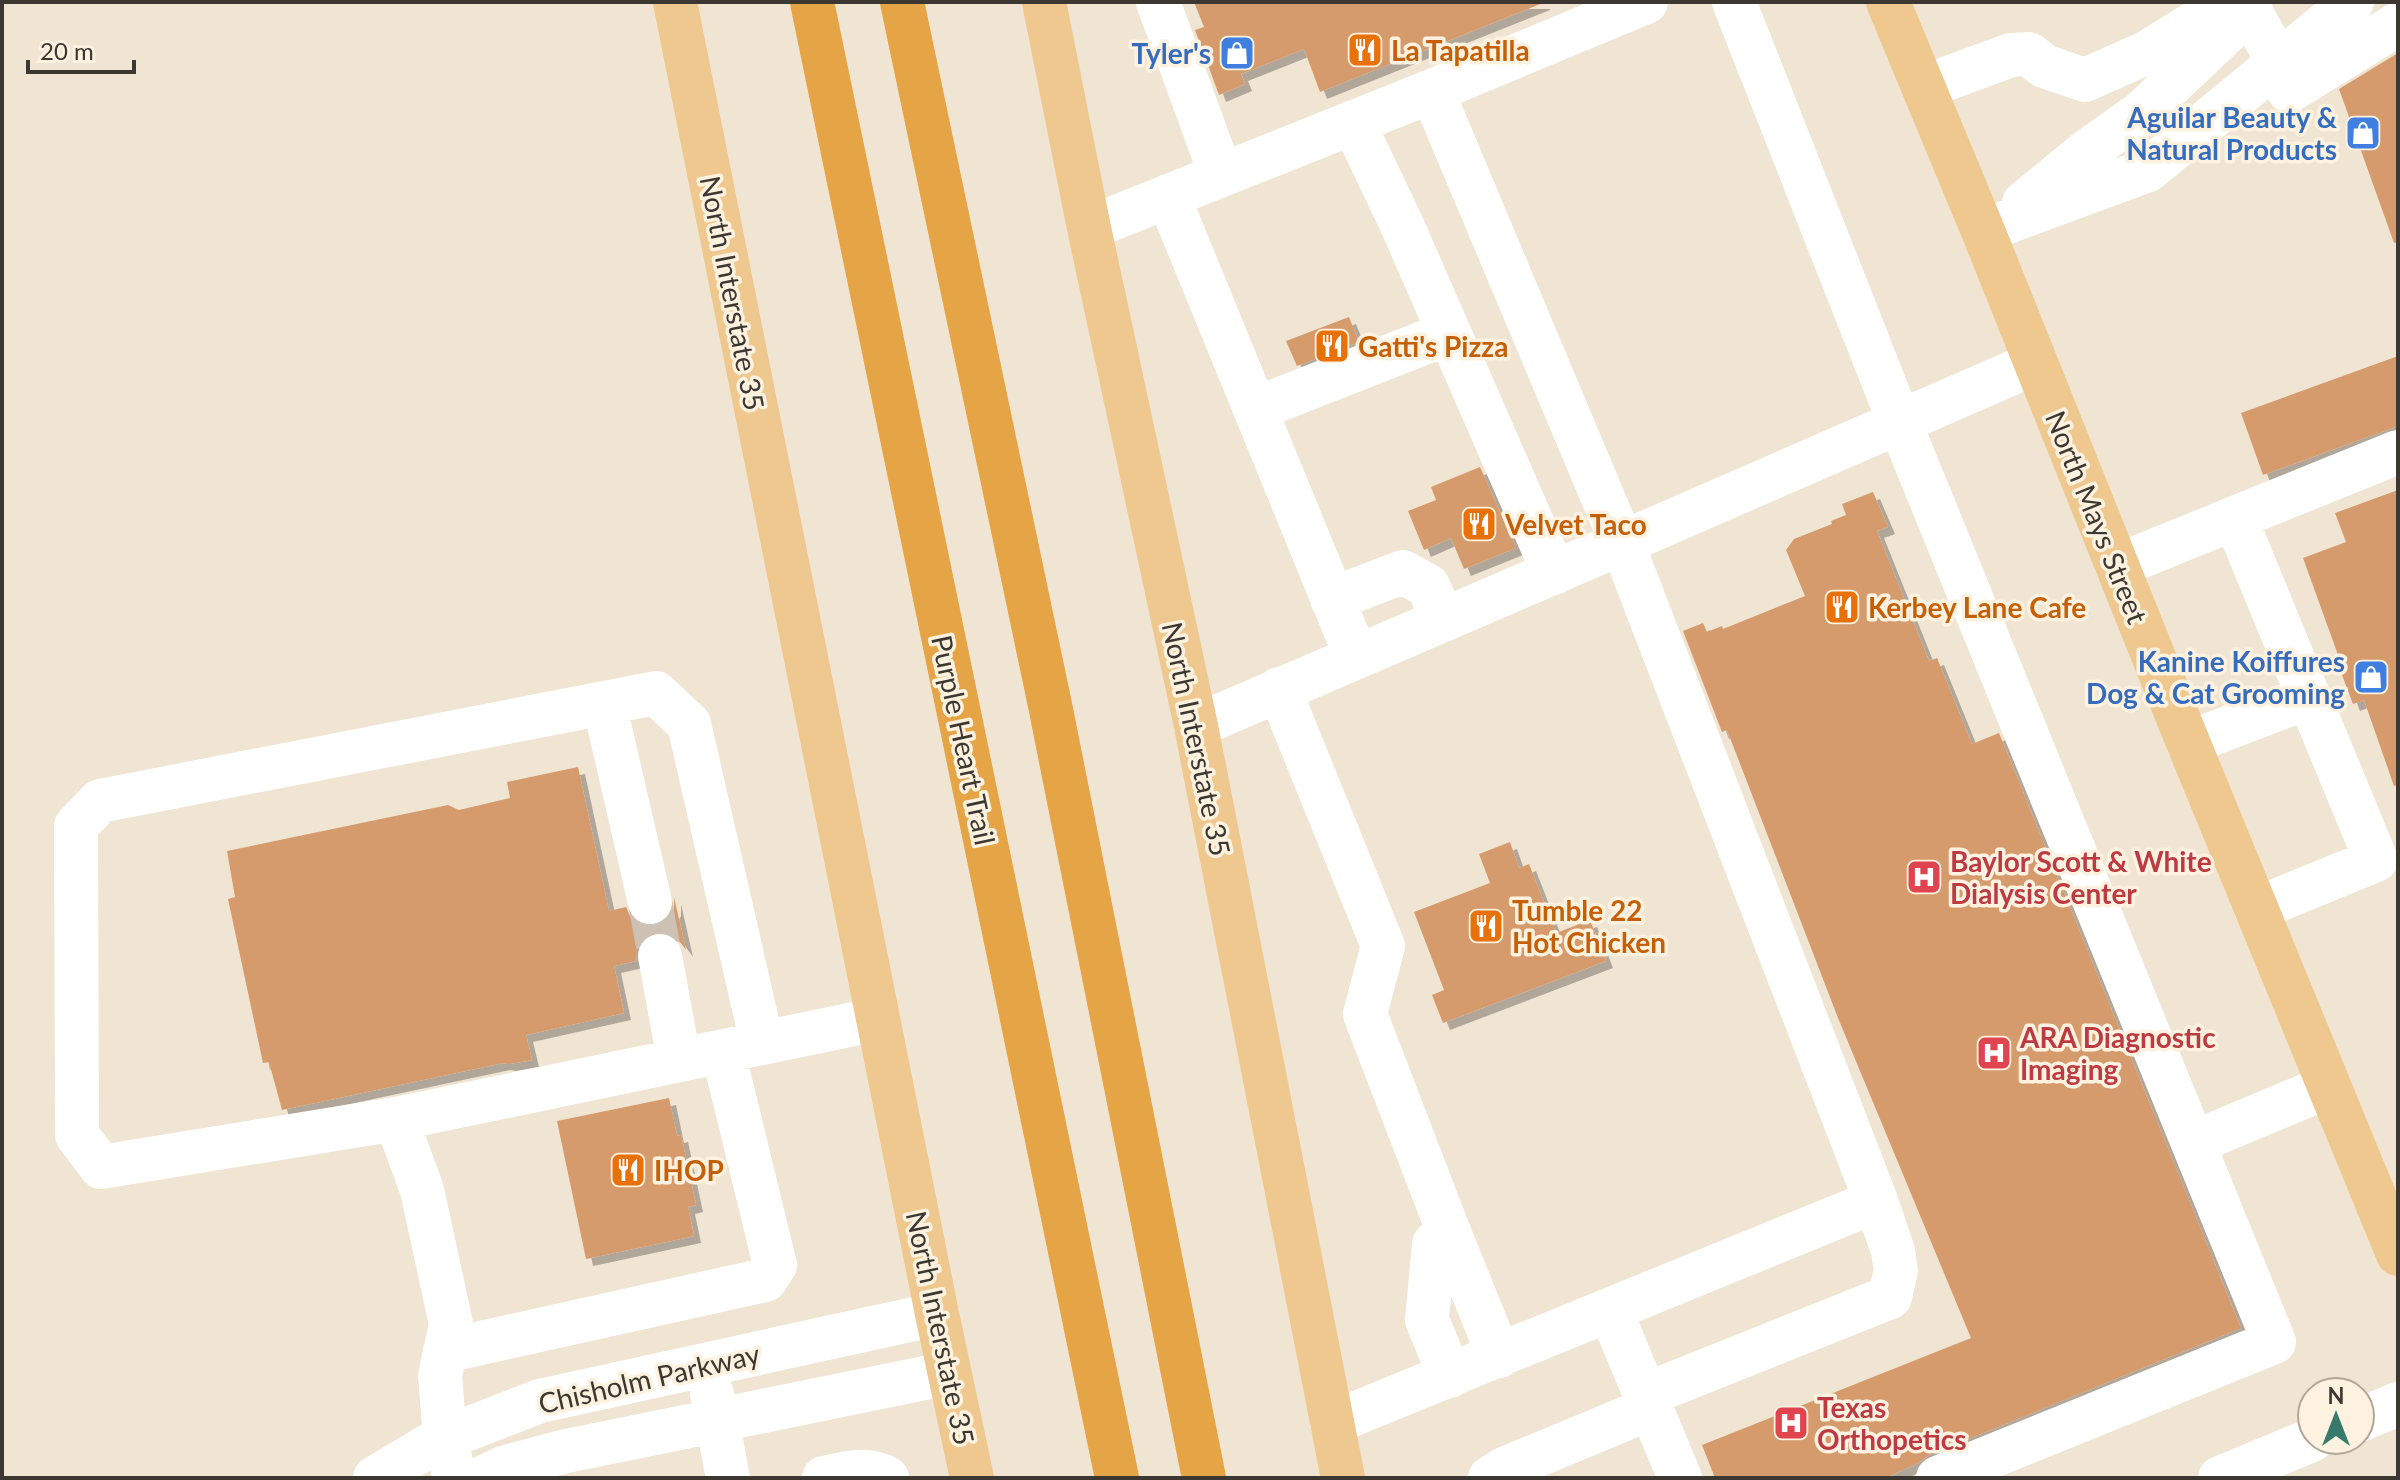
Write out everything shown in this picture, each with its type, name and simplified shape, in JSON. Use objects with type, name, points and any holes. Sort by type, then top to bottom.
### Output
[{"type":"highway","name":"Purple Heart Trail","points":[[812,2],[1117,1478]]},
{"type":"highway","points":[[902,2],[1050,705],[1204,1478]]},
{"type":"main road","name":"North Interstate 35","points":[[675,2],[972,1478]]},
{"type":"main road","name":"North Interstate 35","points":[[1044,2],[1196,726],[1343,1478]]},
{"type":"main road","name":"North Mays Street","points":[[1888,2],[2398,1254]]},
{"type":"street","points":[[1158,2],[1221,175]]},
{"type":"street","points":[[1089,228],[1646,2]]},
{"type":"street","points":[[1734,2],[1899,421],[2274,1342],[1938,1478]]},
{"type":"street","points":[[2284,77],[2352,2]]},
{"type":"street","points":[[1924,87],[2011,55],[2029,54],[2044,66],[2085,80],[2148,52],[2209,14],[2235,3],[2254,6]]},
{"type":"street","points":[[2254,6],[2284,77]]},
{"type":"street","points":[[1983,231],[2038,194],[2086,152],[2141,113],[2254,6]]},
{"type":"street","points":[[1983,231],[2148,170],[2284,77],[2398,24]]},
{"type":"street","points":[[1432,91],[1622,543],[1876,1201],[1893,1251],[1896,1270],[1890,1297],[1648,1402],[1490,1478]]},
{"type":"street","points":[[1353,122],[1402,225],[1554,573]]},
{"type":"street","points":[[1168,196],[1356,656]]},
{"type":"street","points":[[1255,409],[1449,333]]},
{"type":"street","points":[[1196,726],[2035,363]]},
{"type":"street","points":[[2117,566],[2398,452]]},
{"type":"street","points":[[2235,518],[2309,697],[2387,855],[2256,909]]},
{"type":"street","points":[[1332,599],[1403,572],[1428,586],[1443,619]]},
{"type":"street","points":[[1279,689],[1383,946],[1365,1014],[1499,1356]]},
{"type":"street","points":[[445,1351],[765,1280],[775,1265],[743,1048],[689,724],[656,693],[100,801],[76,826],[77,1135],[101,1167],[396,1119],[743,1048],[878,1019]]},
{"type":"street","points":[[2188,743],[2309,697]]},
{"type":"street","points":[[604,703],[650,902]]},
{"type":"street","points":[[660,956],[679,1060]]},
{"type":"street","points":[[2193,1143],[2329,1086]]},
{"type":"street","points":[[396,1119],[422,1190],[451,1324],[440,1376],[450,1458]]},
{"type":"street","points":[[1332,1423],[1876,1201]]},
{"type":"street","points":[[1448,1230],[1434,1244],[1427,1320],[1450,1376]]},
{"type":"street","points":[[1610,1310],[1680,1478]]},
{"type":"street","name":"Chisholm Parkway","points":[[375,1478],[450,1458],[540,1401],[937,1314]]},
{"type":"street","points":[[706,1365],[728,1478]]},
{"type":"street","name":"Chisholm Parkway","points":[[482,1478],[503,1468],[562,1452],[949,1373]]},
{"type":"street","points":[[2376,1413],[2398,1404]]},
{"type":"street","points":[[2220,1478],[2275,1468],[2296,1452]]},
{"type":"street","points":[[824,1478],[857,1471],[877,1473],[887,1478]]},
{"type":"building","points":[[1194,2],[1543,3],[1320,92],[1304,49],[1241,74],[1245,84],[1219,95],[1195,30],[1204,27]]},
{"type":"building","points":[[2398,53],[2398,242],[2394,243],[2339,89]]},
{"type":"building","points":[[1349,317],[1359,342],[1297,366],[1286,341]]},
{"type":"building","points":[[2398,356],[2398,426],[2263,475],[2241,413]]},
{"type":"building","name":"Velvet Taco","points":[[1480,467],[1516,548],[1464,569],[1451,538],[1424,550],[1408,511],[1436,500],[1431,487]]},
{"type":"building","points":[[2398,490],[2398,785],[2394,786],[2364,700],[2353,704],[2303,558],[2346,542],[2335,513]]},
{"type":"building","points":[[1873,492],[1888,527],[1877,531],[1929,661],[1937,658],[1972,744],[1999,733],[2241,1328],[1929,1455],[1886,1478],[1715,1478],[1702,1445],[1971,1338],[1838,1018],[1727,730],[1722,732],[1683,631],[1703,623],[1707,632],[1722,626],[1723,629],[1805,596],[1786,550],[1794,539],[1846,515],[1842,504]]},
{"type":"building","points":[[578,767],[609,911],[626,907],[632,920],[643,926],[655,926],[668,920],[674,909],[674,897],[686,950],[668,932],[656,931],[644,937],[637,947],[636,961],[614,966],[624,1013],[526,1035],[532,1060],[503,1063],[282,1110],[269,1062],[263,1063],[228,899],[235,897],[227,851],[448,805],[459,810],[510,798],[507,782]]},
{"type":"building","name":"Tumble 22 Hot Chicken","points":[[1510,842],[1519,868],[1529,864],[1556,933],[1590,920],[1606,961],[1443,1023],[1432,995],[1444,990],[1414,912],[1490,883],[1479,854]]},
{"type":"building","name":"IHOP","points":[[669,1098],[677,1136],[681,1135],[696,1205],[688,1207],[694,1236],[586,1259],[557,1121]]},
{"type":"tunnel","points":[[650,902],[660,956]]},
{"type":"place","name":"La Tapatilla","points":[[1365,50]]},
{"type":"place","name":"Tyler's","points":[[1237,53]]},
{"type":"place","name":"Aguilar Beauty & Natural Products","points":[[2363,133]]},
{"type":"place","name":"Gatti's Pizza","points":[[1332,346]]},
{"type":"place","name":"Velvet Taco","points":[[1479,524]]},
{"type":"place","name":"Kerbey Lane Cafe","points":[[1842,607]]},
{"type":"place","name":"Kanine Koiffures Dog & Cat Grooming","points":[[2371,677]]},
{"type":"place","name":"Baylor Scott & White Dialysis Center","points":[[1924,877]]},
{"type":"place","name":"Tumble 22 Hot Chicken","points":[[1486,926]]},
{"type":"place","name":"ARA Diagnostic Imaging","points":[[1994,1053]]},
{"type":"place","name":"IHOP","points":[[628,1170]]},
{"type":"place","name":"Texas Orthopetics","points":[[1791,1423]]}]
